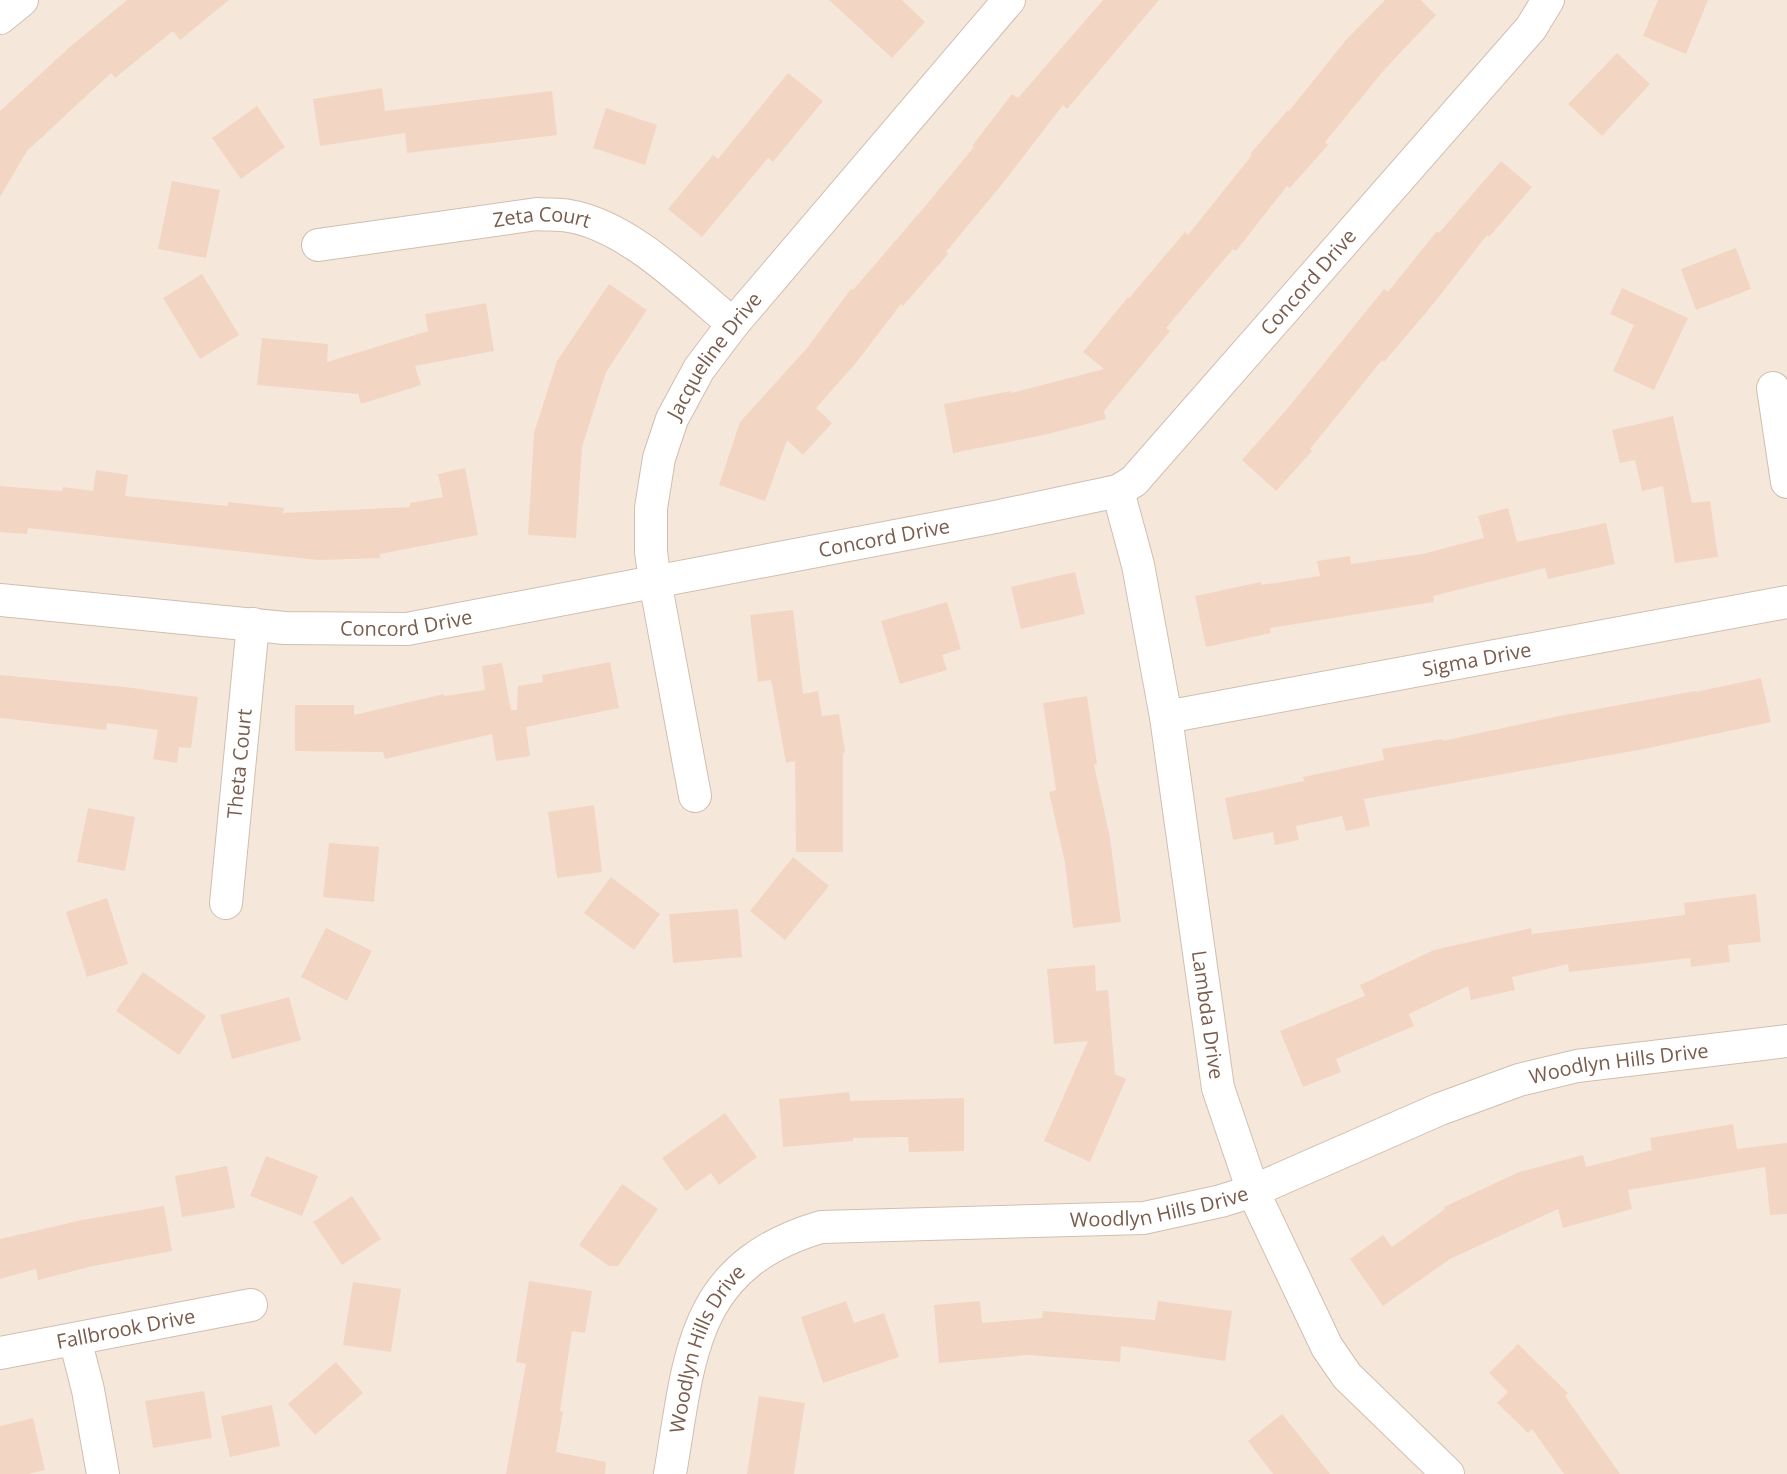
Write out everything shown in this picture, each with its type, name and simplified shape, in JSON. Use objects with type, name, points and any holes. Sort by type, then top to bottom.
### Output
[{"type":"street","points":[[0,18],[22,0]]},
{"type":"street","name":"Jacqueline Drive","points":[[695,796],[651,552],[651,508],[659,458],[672,419],[699,369],[733,324],[1009,0]]},
{"type":"street","name":"Concord Drive","points":[[0,600],[285,628],[407,629],[655,580],[983,520],[1118,491],[1134,481],[1531,28],[1548,0]]},
{"type":"street","name":"Zeta Court","points":[[318,244],[537,214],[569,216],[600,225],[631,240],[733,324]]},
{"type":"street","points":[[1773,388],[1787,482]]},
{"type":"street","name":"Lambda Drive","points":[[1118,491],[1138,565],[1166,717],[1218,1088],[1253,1191],[1327,1347],[1347,1376],[1448,1474]]},
{"type":"street","name":"Sigma Drive","points":[[1166,717],[1787,602]]},
{"type":"street","name":"Theta Court","points":[[226,903],[253,624]]},
{"type":"street","name":"Woodlyn Hills Drive","points":[[670,1474],[691,1355],[707,1311],[746,1262],[794,1235],[821,1227],[1144,1218],[1221,1201],[1253,1191],[1440,1109],[1519,1080],[1576,1066],[1787,1041]]},
{"type":"street","name":"Fallbrook Drive","points":[[0,1353],[251,1305]]},
{"type":"street","points":[[75,1339],[88,1390],[103,1474]]},
{"type":"shaded area","points":[[0,0],[1787,0],[1787,1474],[0,1474]]},
{"type":"building","points":[[127,0],[229,0],[180,40],[173,31],[115,78],[111,73],[27,151],[0,197],[0,111],[71,46]]},
{"type":"building","points":[[829,0],[902,0],[925,22],[892,58]]},
{"type":"building","points":[[1103,0],[1159,0],[1067,109],[1063,105],[946,252],[948,254],[903,306],[901,304],[855,364],[816,408],[832,423],[803,455],[787,440],[765,501],[719,485],[740,422],[807,348],[851,289],[853,290],[927,204],[974,147],[972,146],[1012,94],[1018,98]]},
{"type":"building","points":[[1385,0],[1421,0],[1436,15],[1385,69],[1325,142],[1328,145],[1290,188],[1287,186],[1236,251],[1233,249],[1166,328],[1170,331],[1104,411],[1106,419],[1044,435],[953,453],[944,404],[1011,391],[1011,393],[1104,369],[1083,352],[1185,232],[1188,235],[1252,155],[1250,154],[1289,111],[1346,40]]},
{"type":"building","points":[[1658,0],[1708,0],[1686,54],[1643,36]]},
{"type":"building","points":[[1617,53],[1650,84],[1602,136],[1568,104]]},
{"type":"building","points":[[788,73],[823,101],[773,162],[768,158],[702,237],[668,209],[713,155],[718,159]]},
{"type":"building","points":[[382,88],[385,111],[552,91],[557,135],[407,153],[405,133],[320,146],[313,99]]},
{"type":"building","points":[[257,106],[285,147],[241,179],[212,138]]},
{"type":"building","points":[[606,108],[657,125],[645,165],[593,148]]},
{"type":"building","points":[[1501,161],[1532,187],[1489,237],[1487,235],[1434,303],[1384,362],[1382,360],[1310,449],[1312,451],[1276,491],[1242,460],[1287,409],[1384,289],[1388,292],[1437,231],[1439,233]]},
{"type":"building","points":[[172,181],[220,190],[206,258],[158,249]]},
{"type":"building","points":[[1736,248],[1751,289],[1696,310],[1681,269]]},
{"type":"building","points":[[202,274],[239,335],[200,359],[163,298]]},
{"type":"building","points":[[609,284],[647,310],[606,372],[582,447],[576,538],[528,535],[534,433],[557,361]]},
{"type":"building","points":[[1622,288],[1688,318],[1654,390],[1613,371],[1634,325],[1610,314]]},
{"type":"building","points":[[486,303],[494,351],[415,366],[421,385],[361,404],[358,394],[257,385],[262,338],[328,344],[327,362],[428,331],[425,314]]},
{"type":"building","points":[[1673,416],[1692,503],[1710,501],[1718,557],[1675,563],[1663,486],[1642,491],[1635,460],[1620,463],[1612,430]]},
{"type":"building","points":[[465,468],[478,535],[380,554],[380,558],[318,560],[28,528],[27,534],[0,532],[0,486],[62,491],[63,487],[93,491],[96,470],[128,475],[125,496],[228,506],[228,502],[284,508],[283,513],[410,507],[410,503],[443,497],[438,474]]},
{"type":"building","points":[[1508,508],[1517,542],[1606,523],[1615,564],[1548,579],[1545,568],[1433,596],[1434,602],[1270,628],[1271,633],[1206,647],[1195,596],[1261,582],[1261,585],[1320,576],[1317,561],[1350,556],[1351,564],[1422,554],[1484,538],[1478,516]]},
{"type":"building","points":[[1075,572],[1085,614],[1021,629],[1011,587]]},
{"type":"building","points":[[947,602],[961,649],[942,655],[947,670],[900,684],[881,621]]},
{"type":"building","points":[[793,610],[803,694],[818,691],[822,716],[839,714],[845,752],[843,753],[843,852],[796,852],[795,761],[786,763],[771,680],[758,682],[750,615]]},
{"type":"building","points":[[610,662],[619,708],[526,727],[530,756],[496,761],[492,734],[385,759],[383,752],[295,751],[295,705],[354,705],[354,715],[444,694],[444,696],[485,690],[482,666],[502,663],[511,710],[517,710],[518,686],[543,682],[542,675]]},
{"type":"building","points":[[0,675],[125,687],[198,697],[191,748],[179,747],[177,763],[153,759],[158,730],[107,723],[106,730],[0,718]]},
{"type":"building","points":[[1761,678],[1771,722],[1644,749],[1364,799],[1370,826],[1346,831],[1342,816],[1296,826],[1299,840],[1275,845],[1273,832],[1233,840],[1225,798],[1304,781],[1303,777],[1384,760],[1382,749],[1443,739],[1443,741],[1559,716]]},
{"type":"building","points":[[1087,696],[1097,764],[1094,765],[1110,838],[1121,922],[1073,928],[1065,863],[1049,792],[1056,790],[1043,703]]},
{"type":"building","points":[[594,805],[602,872],[557,878],[548,812]]},
{"type":"building","points":[[88,808],[135,817],[125,871],[77,862]]},
{"type":"building","points":[[329,843],[379,847],[374,902],[323,897]]},
{"type":"building","points":[[793,857],[829,886],[785,940],[750,911]]},
{"type":"building","points":[[611,877],[660,914],[634,950],[584,913]]},
{"type":"building","points":[[1756,894],[1761,942],[1728,945],[1730,962],[1691,967],[1690,958],[1569,972],[1568,964],[1512,977],[1515,990],[1471,1000],[1468,986],[1409,1014],[1414,1026],[1336,1059],[1341,1072],[1303,1087],[1280,1031],[1365,996],[1360,985],[1434,950],[1531,928],[1532,934],[1685,915],[1684,903]]},
{"type":"building","points":[[107,898],[128,964],[87,977],[66,912]]},
{"type":"building","points":[[738,909],[742,957],[673,963],[669,914]]},
{"type":"building","points":[[326,928],[372,951],[347,1001],[301,977]]},
{"type":"building","points":[[1095,965],[1096,991],[1108,990],[1115,1074],[1126,1079],[1090,1162],[1044,1141],[1088,1041],[1054,1044],[1047,969]]},
{"type":"building","points":[[143,972],[206,1016],[179,1055],[116,1011]]},
{"type":"building","points":[[289,997],[301,1040],[232,1059],[220,1015]]},
{"type":"building","points":[[849,1092],[850,1101],[964,1098],[964,1151],[909,1152],[908,1137],[853,1138],[853,1141],[783,1147],[779,1099]]},
{"type":"building","points":[[725,1113],[757,1157],[719,1185],[711,1173],[686,1191],[662,1158]]},
{"type":"building","points":[[1733,1124],[1737,1149],[1787,1143],[1787,1214],[1770,1215],[1765,1167],[1628,1190],[1632,1209],[1563,1228],[1558,1209],[1450,1259],[1383,1306],[1350,1259],[1383,1235],[1392,1247],[1445,1209],[1444,1207],[1519,1172],[1583,1155],[1586,1167],[1652,1150],[1650,1138]]},
{"type":"building","points":[[266,1156],[318,1176],[302,1216],[250,1196]]},
{"type":"building","points":[[227,1166],[235,1208],[182,1217],[175,1176]]},
{"type":"building","points":[[622,1184],[658,1209],[618,1266],[609,1266],[579,1245]]},
{"type":"building","points":[[352,1196],[381,1239],[342,1265],[313,1222]]},
{"type":"building","points":[[164,1206],[172,1251],[93,1266],[38,1280],[36,1269],[0,1279],[0,1239],[82,1220]]},
{"type":"building","points":[[529,1281],[592,1291],[585,1333],[572,1331],[556,1452],[606,1462],[605,1474],[506,1474],[526,1364],[516,1362]]},
{"type":"building","points":[[353,1282],[401,1289],[391,1352],[343,1345]]},
{"type":"building","points":[[846,1301],[854,1323],[884,1313],[899,1357],[823,1383],[801,1317]]},
{"type":"building","points":[[980,1301],[982,1323],[1042,1318],[1043,1311],[1155,1320],[1158,1301],[1232,1311],[1225,1361],[1121,1346],[1120,1362],[1028,1355],[939,1363],[934,1305]]},
{"type":"building","points":[[1518,1344],[1568,1393],[1565,1396],[1620,1474],[1564,1474],[1532,1429],[1528,1433],[1497,1403],[1508,1392],[1489,1373]]},
{"type":"building","points":[[336,1362],[363,1393],[315,1435],[288,1404]]},
{"type":"building","points":[[204,1391],[212,1438],[153,1448],[145,1401]]},
{"type":"building","points":[[759,1396],[805,1403],[794,1474],[747,1474]]},
{"type":"building","points":[[272,1405],[280,1446],[230,1457],[221,1416]]},
{"type":"building","points":[[1282,1414],[1330,1474],[1273,1474],[1248,1441]]},
{"type":"building","points":[[33,1418],[45,1470],[28,1474],[0,1474],[0,1426]]}]
